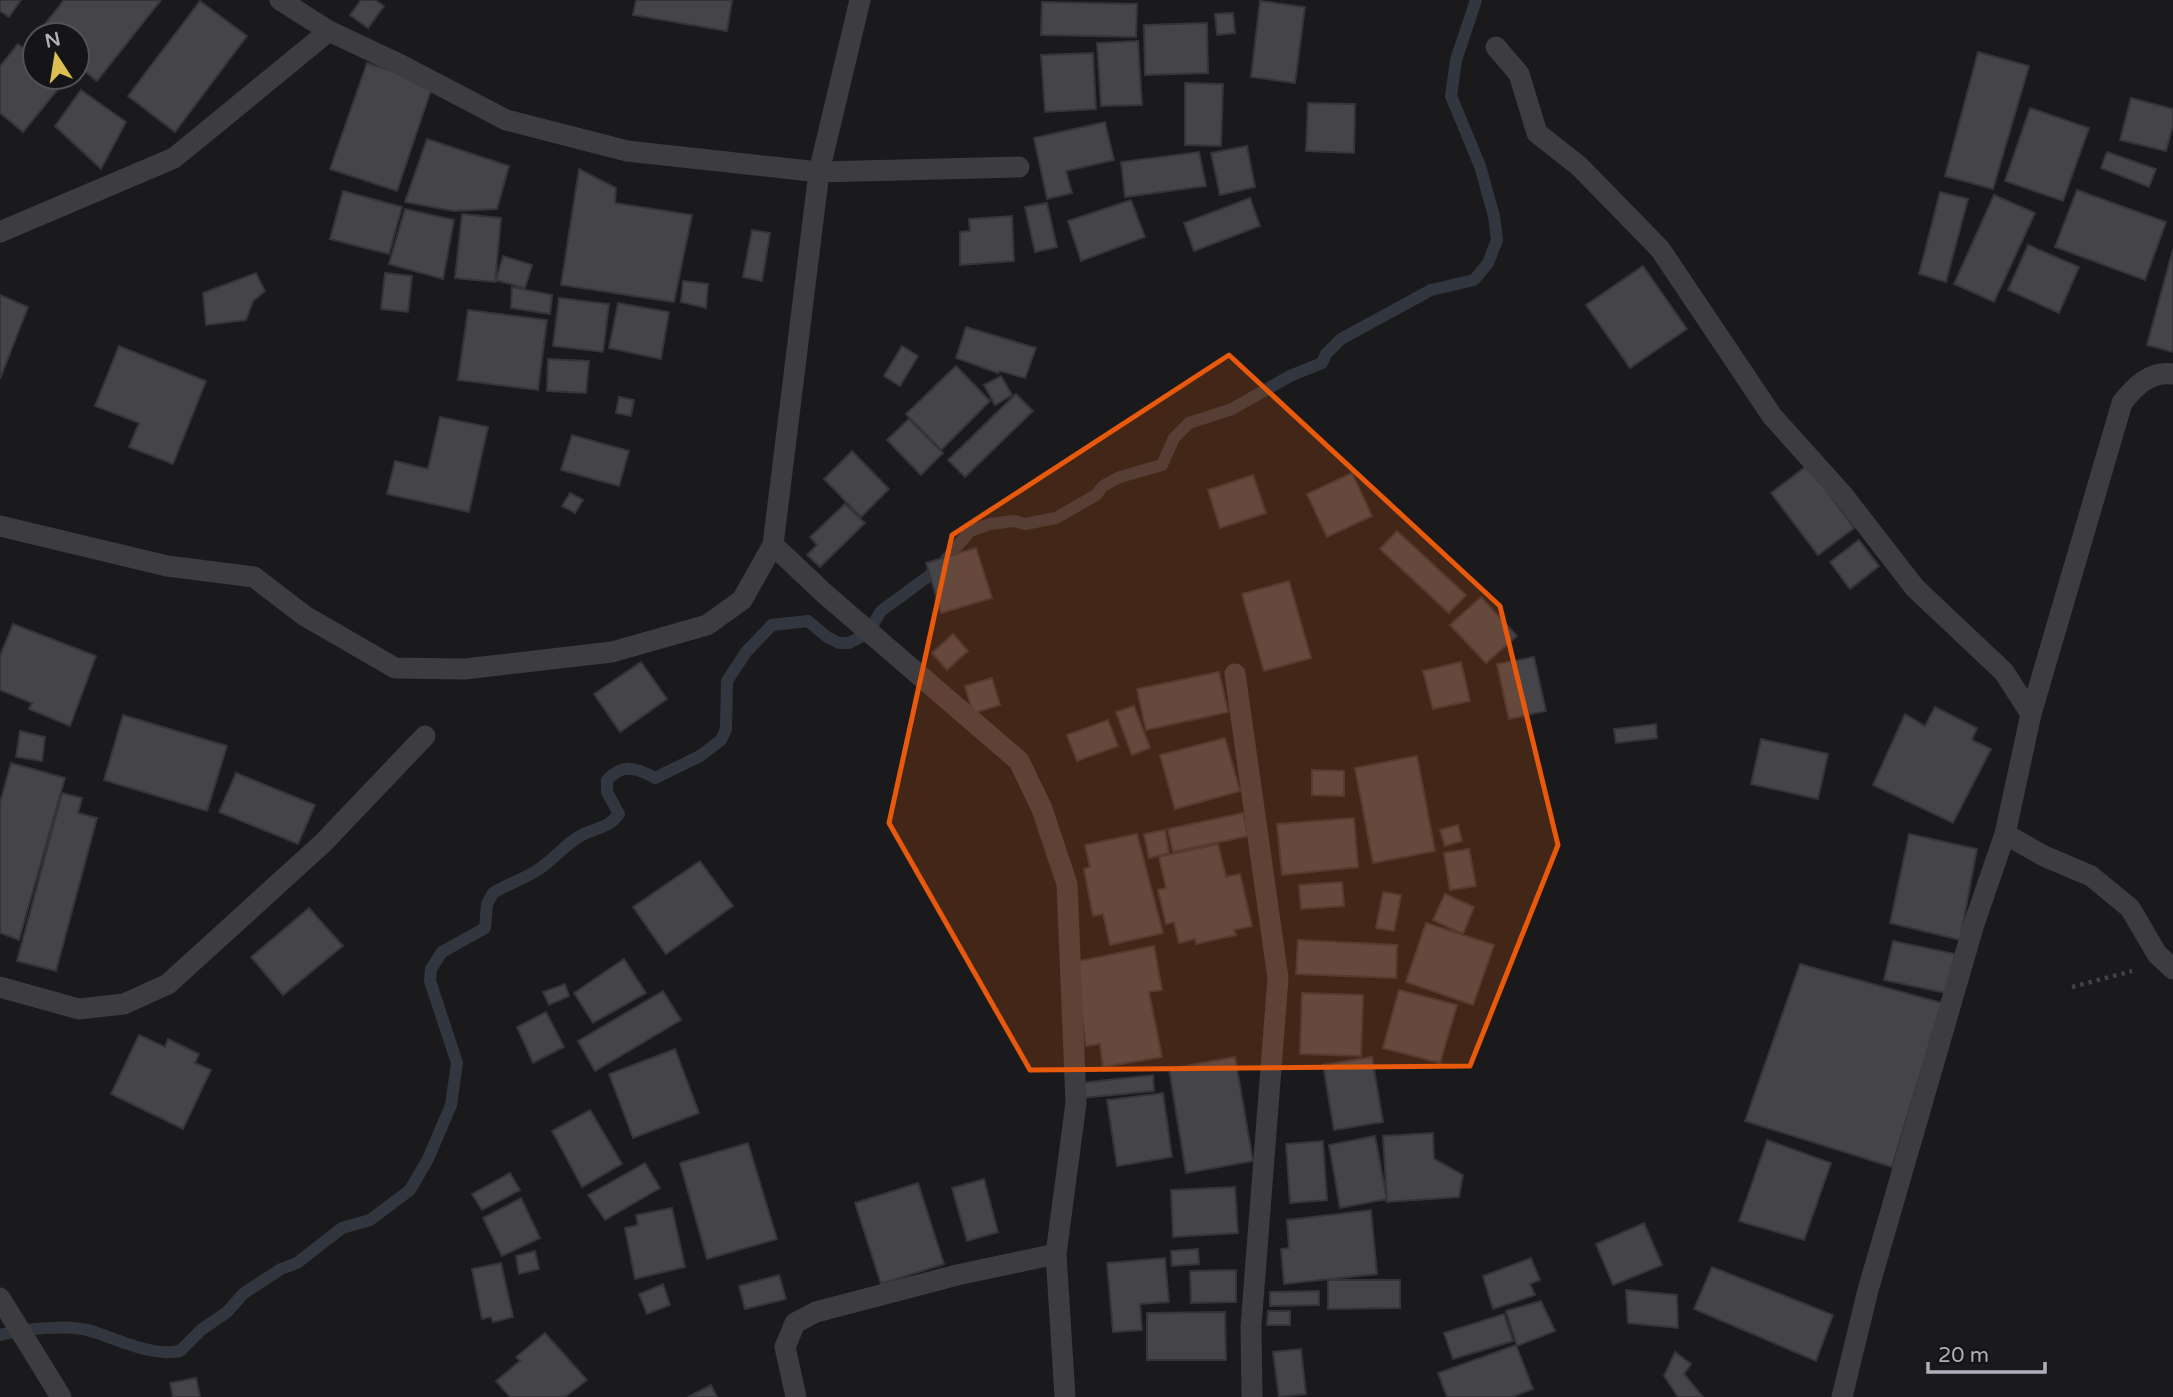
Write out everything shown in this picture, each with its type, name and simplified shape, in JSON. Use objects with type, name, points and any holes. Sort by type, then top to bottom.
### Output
[{"type":"street","points":[[280,0],[329,32],[401,65],[506,120],[626,151],[819,172],[1019,167]]},
{"type":"street","points":[[0,526],[167,566],[254,577],[305,616],[395,668],[465,669],[612,652],[707,625],[742,600],[773,545],[819,172],[860,0]]},
{"type":"street","points":[[0,232],[174,158],[329,32]]},
{"type":"street","points":[[1496,47],[1519,74],[1537,133],[1579,166],[1660,249],[1772,416],[1843,495],[1915,588],[2004,672],[2031,713]]},
{"type":"street","points":[[1842,1397],[1872,1277],[1974,924],[2005,834],[2031,713],[2122,403],[2138,383],[2163,372],[2173,373]]},
{"type":"street","points":[[773,545],[825,594],[1019,761],[1042,809],[1067,884],[1076,1103],[1056,1254],[1065,1397]]},
{"type":"street","points":[[1235,674],[1278,978],[1251,1326],[1252,1397]]},
{"type":"street","points":[[0,987],[79,1009],[124,1004],[168,984],[323,843],[425,736]]},
{"type":"street","points":[[2005,834],[2044,856],[2091,876],[2130,908],[2157,954],[2170,965]]},
{"type":"street","points":[[796,1397],[785,1348],[795,1323],[816,1312],[957,1275],[1056,1254]]},
{"type":"street","points":[[0,1298],[61,1397]]},
{"type":"path","points":[[2072,987],[2170,965]]},
{"type":"highlighted area","points":[[1229,355],[1500,606],[1558,845],[1470,1066],[1030,1070],[889,823],[952,535]]},
{"type":"building","points":[[0,0],[21,0],[9,17],[0,11]]},
{"type":"building","points":[[64,0],[161,0],[97,81],[91,76],[91,21],[47,21]]},
{"type":"building","points":[[361,0],[375,0],[384,6],[368,28],[350,15]]},
{"type":"building","points":[[636,0],[732,0],[727,31],[633,15]]},
{"type":"building","points":[[200,1],[247,36],[175,132],[128,96]]},
{"type":"building","points":[[1260,1],[1305,7],[1295,83],[1251,77]]},
{"type":"building","points":[[1042,2],[1137,4],[1136,37],[1041,35]]},
{"type":"building","points":[[1233,13],[1235,33],[1217,35],[1215,14]]},
{"type":"building","points":[[1207,23],[1208,73],[1145,75],[1144,25]]},
{"type":"building","points":[[1138,41],[1142,105],[1101,106],[1097,43]]},
{"type":"building","points":[[18,44],[21,46],[21,91],[57,91],[23,132],[0,113],[0,66]]},
{"type":"building","points":[[1978,52],[2029,66],[1993,189],[1945,176]]},
{"type":"building","points":[[1093,53],[1096,109],[1045,112],[1041,55]]},
{"type":"building","points":[[367,63],[433,84],[397,191],[330,169]]},
{"type":"building","points":[[1185,83],[1223,84],[1221,146],[1185,145]]},
{"type":"building","points":[[80,91],[126,122],[101,169],[55,126]]},
{"type":"building","points":[[2131,98],[2173,109],[2173,125],[2166,151],[2120,140]]},
{"type":"building","points":[[1308,103],[1355,104],[1354,153],[1306,151]]},
{"type":"building","points":[[2030,108],[2089,128],[2063,201],[2005,181]]},
{"type":"building","points":[[1105,122],[1114,160],[1066,171],[1072,193],[1047,199],[1034,138]]},
{"type":"building","points":[[427,139],[509,166],[497,209],[454,211],[405,202]]},
{"type":"building","points":[[1247,146],[1255,187],[1220,195],[1211,153]]},
{"type":"building","points":[[1199,152],[1206,186],[1125,197],[1121,162]]},
{"type":"building","points":[[2107,152],[2156,169],[2149,187],[2101,168]]},
{"type":"building","points":[[579,169],[616,188],[615,203],[692,215],[674,302],[561,285]]},
{"type":"building","points":[[2077,190],[2166,222],[2145,280],[2055,247]]},
{"type":"building","points":[[343,191],[402,207],[389,254],[330,239]]},
{"type":"building","points":[[1940,192],[1968,199],[1946,282],[1919,274]]},
{"type":"building","points":[[1994,195],[2035,213],[1994,302],[1954,284]]},
{"type":"building","points":[[1250,198],[1260,226],[1194,251],[1184,223]]},
{"type":"building","points":[[1131,200],[1145,237],[1081,261],[1068,221]]},
{"type":"building","points":[[1047,203],[1057,247],[1035,252],[1025,207]]},
{"type":"building","points":[[405,209],[454,220],[443,279],[389,264]]},
{"type":"building","points":[[462,214],[501,218],[495,282],[455,278]]},
{"type":"building","points":[[1012,216],[1014,261],[960,265],[960,232],[970,231],[969,219]]},
{"type":"building","points":[[752,230],[770,233],[762,281],[743,277]]},
{"type":"building","points":[[2028,245],[2079,267],[2059,313],[2008,290]]},
{"type":"building","points":[[2173,249],[2173,352],[2147,345]]},
{"type":"building","points":[[503,256],[532,265],[525,288],[496,280]]},
{"type":"building","points":[[1643,266],[1687,329],[1630,368],[1586,305]]},
{"type":"building","points":[[256,273],[265,291],[253,301],[246,320],[206,325],[203,293]]},
{"type":"building","points":[[385,273],[412,276],[408,312],[381,309]]},
{"type":"building","points":[[683,281],[708,284],[706,308],[681,302]]},
{"type":"building","points":[[512,287],[552,295],[550,314],[511,308]]},
{"type":"building","points":[[0,295],[28,307],[0,379]]},
{"type":"building","points":[[559,298],[609,304],[603,352],[553,346]]},
{"type":"building","points":[[618,303],[669,312],[661,359],[609,348]]},
{"type":"building","points":[[468,310],[547,320],[538,390],[458,380]]},
{"type":"building","points":[[966,327],[1036,348],[1025,378],[1000,371],[998,373],[956,358]]},
{"type":"building","points":[[119,346],[206,381],[173,464],[129,447],[139,423],[95,406]]},
{"type":"building","points":[[902,346],[918,356],[900,386],[884,376]]},
{"type":"building","points":[[548,359],[589,361],[586,393],[547,391]]},
{"type":"building","points":[[956,366],[990,401],[941,450],[906,414]]},
{"type":"building","points":[[1001,376],[1012,395],[995,405],[984,385]]},
{"type":"building","points":[[1016,394],[1033,411],[965,477],[948,460]]},
{"type":"building","points":[[619,397],[634,400],[631,416],[616,413]]},
{"type":"building","points":[[440,417],[488,427],[469,512],[387,494],[395,461],[428,469]]},
{"type":"building","points":[[909,419],[943,453],[921,475],[887,440]]},
{"type":"building","points":[[572,435],[629,451],[619,486],[561,470]]},
{"type":"building","points":[[852,451],[889,489],[861,517],[824,479]]},
{"type":"building","points":[[1808,465],[1854,528],[1818,555],[1771,493]]},
{"type":"building","points":[[1352,473],[1372,516],[1327,537],[1307,494]]},
{"type":"building","points":[[1253,475],[1266,513],[1220,528],[1208,490]]},
{"type":"building","points":[[570,493],[583,500],[575,513],[562,506]]},
{"type":"building","points":[[845,504],[865,523],[820,567],[807,555],[817,545],[810,537]]},
{"type":"building","points":[[1397,531],[1466,595],[1449,613],[1380,549]]},
{"type":"building","points":[[1859,540],[1879,566],[1850,589],[1830,562]]},
{"type":"building","points":[[976,548],[992,598],[941,613],[926,563]]},
{"type":"building","points":[[1289,581],[1311,658],[1264,671],[1242,594]]},
{"type":"building","points":[[1481,597],[1517,636],[1486,663],[1450,625]]},
{"type":"building","points":[[13,624],[96,656],[70,726],[29,709],[32,703],[0,690],[0,656]]},
{"type":"building","points":[[953,634],[968,651],[947,670],[932,653]]},
{"type":"building","points":[[1534,657],[1546,711],[1509,719],[1497,664]]},
{"type":"building","points":[[641,662],[667,699],[620,732],[594,694]]},
{"type":"building","points":[[1461,662],[1470,701],[1433,709],[1423,671]]},
{"type":"building","points":[[1219,672],[1228,712],[1146,730],[1137,689]]},
{"type":"building","points":[[992,678],[1000,705],[973,713],[965,686]]},
{"type":"building","points":[[1134,706],[1150,748],[1132,755],[1116,712]]},
{"type":"building","points":[[1935,707],[1977,728],[1972,740],[1991,749],[1953,823],[1873,785],[1905,714],[1925,726]]},
{"type":"building","points":[[123,715],[227,746],[207,811],[104,780]]},
{"type":"building","points":[[1108,720],[1118,746],[1077,761],[1067,735]]},
{"type":"building","points":[[1656,724],[1657,738],[1616,743],[1614,729]]},
{"type":"building","points":[[20,731],[45,737],[42,761],[16,757]]},
{"type":"building","points":[[1225,738],[1240,791],[1175,809],[1160,755]]},
{"type":"building","points":[[1761,739],[1828,754],[1818,799],[1751,784]]},
{"type":"building","points":[[1417,756],[1435,851],[1373,863],[1355,768]]},
{"type":"building","points":[[11,763],[65,778],[19,940],[0,933],[0,803]]},
{"type":"building","points":[[1312,770],[1344,771],[1344,796],[1312,795]]},
{"type":"building","points":[[236,773],[315,805],[298,844],[219,812]]},
{"type":"building","points":[[62,793],[82,798],[78,813],[97,818],[56,971],[17,961]]},
{"type":"building","points":[[1243,813],[1248,836],[1173,852],[1168,829]]},
{"type":"building","points":[[1354,818],[1358,867],[1282,875],[1277,824]]},
{"type":"building","points":[[1458,825],[1462,841],[1445,846],[1440,830]]},
{"type":"building","points":[[1165,830],[1169,853],[1149,858],[1144,834]]},
{"type":"building","points":[[1137,834],[1163,933],[1110,945],[1103,914],[1093,916],[1084,869],[1090,867],[1085,845]]},
{"type":"building","points":[[1909,834],[1977,849],[1960,940],[1890,923]]},
{"type":"building","points":[[1218,844],[1226,877],[1240,874],[1252,926],[1234,930],[1236,935],[1196,944],[1195,939],[1179,943],[1174,922],[1166,924],[1158,890],[1166,888],[1159,857]]},
{"type":"building","points":[[1469,849],[1476,886],[1450,890],[1444,853]]},
{"type":"building","points":[[700,861],[733,906],[666,954],[633,907]]},
{"type":"building","points":[[1342,882],[1344,906],[1301,909],[1299,885]]},
{"type":"building","points":[[1383,892],[1401,895],[1394,931],[1376,928]]},
{"type":"building","points":[[1445,894],[1474,907],[1463,934],[1433,920]]},
{"type":"building","points":[[309,908],[343,946],[283,995],[251,957]]},
{"type":"building","points":[[1426,923],[1494,945],[1473,1005],[1406,982]]},
{"type":"building","points":[[1298,940],[1397,945],[1396,978],[1296,974]]},
{"type":"building","points":[[1893,941],[1955,954],[1946,993],[1884,980]]},
{"type":"building","points":[[1154,946],[1162,990],[1149,992],[1162,1057],[1103,1067],[1100,1044],[1086,1046],[1074,962]]},
{"type":"building","points":[[624,959],[646,993],[593,1023],[574,993]]},
{"type":"building","points":[[1800,964],[1942,1003],[1892,1167],[1745,1121]]},
{"type":"building","points":[[565,984],[569,996],[549,1005],[543,992]]},
{"type":"building","points":[[1399,990],[1457,1005],[1440,1063],[1383,1048]]},
{"type":"building","points":[[663,991],[681,1020],[595,1071],[578,1041]]},
{"type":"building","points":[[1302,993],[1363,995],[1361,1056],[1300,1054]]},
{"type":"building","points":[[546,1012],[564,1047],[533,1063],[517,1027]]},
{"type":"building","points":[[139,1035],[165,1047],[168,1039],[199,1054],[195,1063],[211,1070],[183,1129],[111,1094]]},
{"type":"building","points":[[675,1049],[699,1113],[633,1138],[609,1074]]},
{"type":"building","points":[[1235,1057],[1253,1161],[1186,1173],[1169,1069]]},
{"type":"building","points":[[1372,1057],[1383,1122],[1334,1130],[1323,1065]]},
{"type":"building","points":[[1153,1075],[1154,1091],[1082,1098],[1081,1083]]},
{"type":"building","points":[[1163,1093],[1172,1157],[1117,1166],[1107,1100]]},
{"type":"building","points":[[590,1110],[622,1164],[582,1187],[552,1131]]},
{"type":"building","points":[[1433,1133],[1434,1159],[1463,1175],[1459,1197],[1387,1202],[1383,1136]]},
{"type":"building","points":[[1375,1136],[1387,1199],[1340,1208],[1329,1145]]},
{"type":"building","points":[[1767,1140],[1831,1163],[1804,1240],[1739,1221]]},
{"type":"building","points":[[1323,1141],[1327,1200],[1290,1203],[1286,1144]]},
{"type":"building","points":[[748,1143],[777,1239],[707,1259],[680,1163]]},
{"type":"building","points":[[645,1163],[660,1188],[605,1220],[588,1195]]},
{"type":"building","points":[[510,1173],[520,1190],[482,1210],[472,1194]]},
{"type":"building","points":[[984,1179],[998,1232],[967,1241],[952,1188]]},
{"type":"building","points":[[918,1183],[944,1264],[881,1284],[855,1203]]},
{"type":"building","points":[[1235,1187],[1238,1233],[1173,1237],[1171,1190]]},
{"type":"building","points":[[521,1198],[540,1238],[502,1256],[483,1218]]},
{"type":"building","points":[[672,1208],[685,1267],[635,1279],[625,1228],[638,1225],[636,1215]]},
{"type":"building","points":[[1371,1210],[1377,1274],[1284,1284],[1281,1249],[1289,1248],[1287,1220]]},
{"type":"building","points":[[1644,1223],[1662,1265],[1613,1285],[1596,1244]]},
{"type":"building","points":[[1198,1249],[1199,1264],[1172,1266],[1171,1251]]},
{"type":"building","points":[[535,1251],[539,1269],[519,1274],[516,1256]]},
{"type":"building","points":[[1165,1258],[1169,1302],[1140,1304],[1142,1330],[1113,1332],[1107,1263]]},
{"type":"building","points":[[1531,1258],[1540,1280],[1530,1284],[1535,1295],[1493,1309],[1483,1276]]},
{"type":"building","points":[[501,1263],[513,1317],[493,1322],[491,1317],[482,1319],[472,1269]]},
{"type":"building","points":[[1712,1267],[1833,1315],[1816,1361],[1694,1309]]},
{"type":"building","points":[[1236,1270],[1236,1302],[1191,1303],[1190,1271]]},
{"type":"building","points":[[779,1275],[786,1299],[745,1309],[739,1286]]},
{"type":"building","points":[[1328,1280],[1400,1280],[1400,1308],[1328,1309]]},
{"type":"building","points":[[663,1284],[670,1305],[647,1314],[639,1294]]},
{"type":"building","points":[[1626,1290],[1677,1295],[1678,1328],[1628,1323]]},
{"type":"building","points":[[1319,1291],[1319,1305],[1270,1306],[1270,1292]]},
{"type":"building","points":[[1541,1301],[1555,1331],[1517,1346],[1506,1311]]},
{"type":"building","points":[[1268,1311],[1290,1311],[1290,1325],[1267,1325]]},
{"type":"building","points":[[1225,1312],[1226,1360],[1147,1360],[1147,1313]]},
{"type":"building","points":[[1504,1314],[1513,1341],[1453,1359],[1444,1333]]},
{"type":"building","points":[[545,1333],[587,1380],[565,1397],[510,1397],[496,1381],[520,1361],[516,1357]]},
{"type":"building","points":[[1516,1345],[1533,1389],[1512,1397],[1447,1397],[1438,1373]]},
{"type":"building","points":[[1301,1349],[1306,1394],[1279,1397],[1273,1352]]},
{"type":"building","points":[[1675,1352],[1691,1364],[1684,1374],[1703,1397],[1678,1397],[1664,1376]]},
{"type":"building","points":[[196,1378],[200,1397],[173,1397],[170,1383]]},
{"type":"building","points":[[711,1385],[717,1397],[688,1397]]},
{"type":"waterway","points":[[0,1335],[33,1329],[70,1328],[91,1331],[158,1352],[180,1351],[201,1330],[227,1312],[244,1293],[281,1269],[297,1263],[342,1228],[370,1220],[410,1190],[428,1159],[451,1105],[457,1063],[430,981],[431,969],[442,952],[485,928],[487,904],[493,893],[536,871],[574,840],[608,824],[619,814],[607,792],[607,780],[613,775],[630,769],[655,778],[700,756],[721,740],[726,729],[727,681],[746,652],[772,625],[808,621],[827,637],[839,643],[849,643],[868,633],[881,611],[937,570],[970,531],[990,524],[1014,521],[1025,524],[1056,518],[1096,495],[1103,486],[1120,477],[1162,465],[1174,438],[1189,423],[1232,409],[1290,376],[1322,363],[1326,354],[1341,339],[1431,290],[1474,280],[1488,263],[1497,240],[1494,216],[1480,166],[1451,96],[1456,60],[1476,0]]}]
